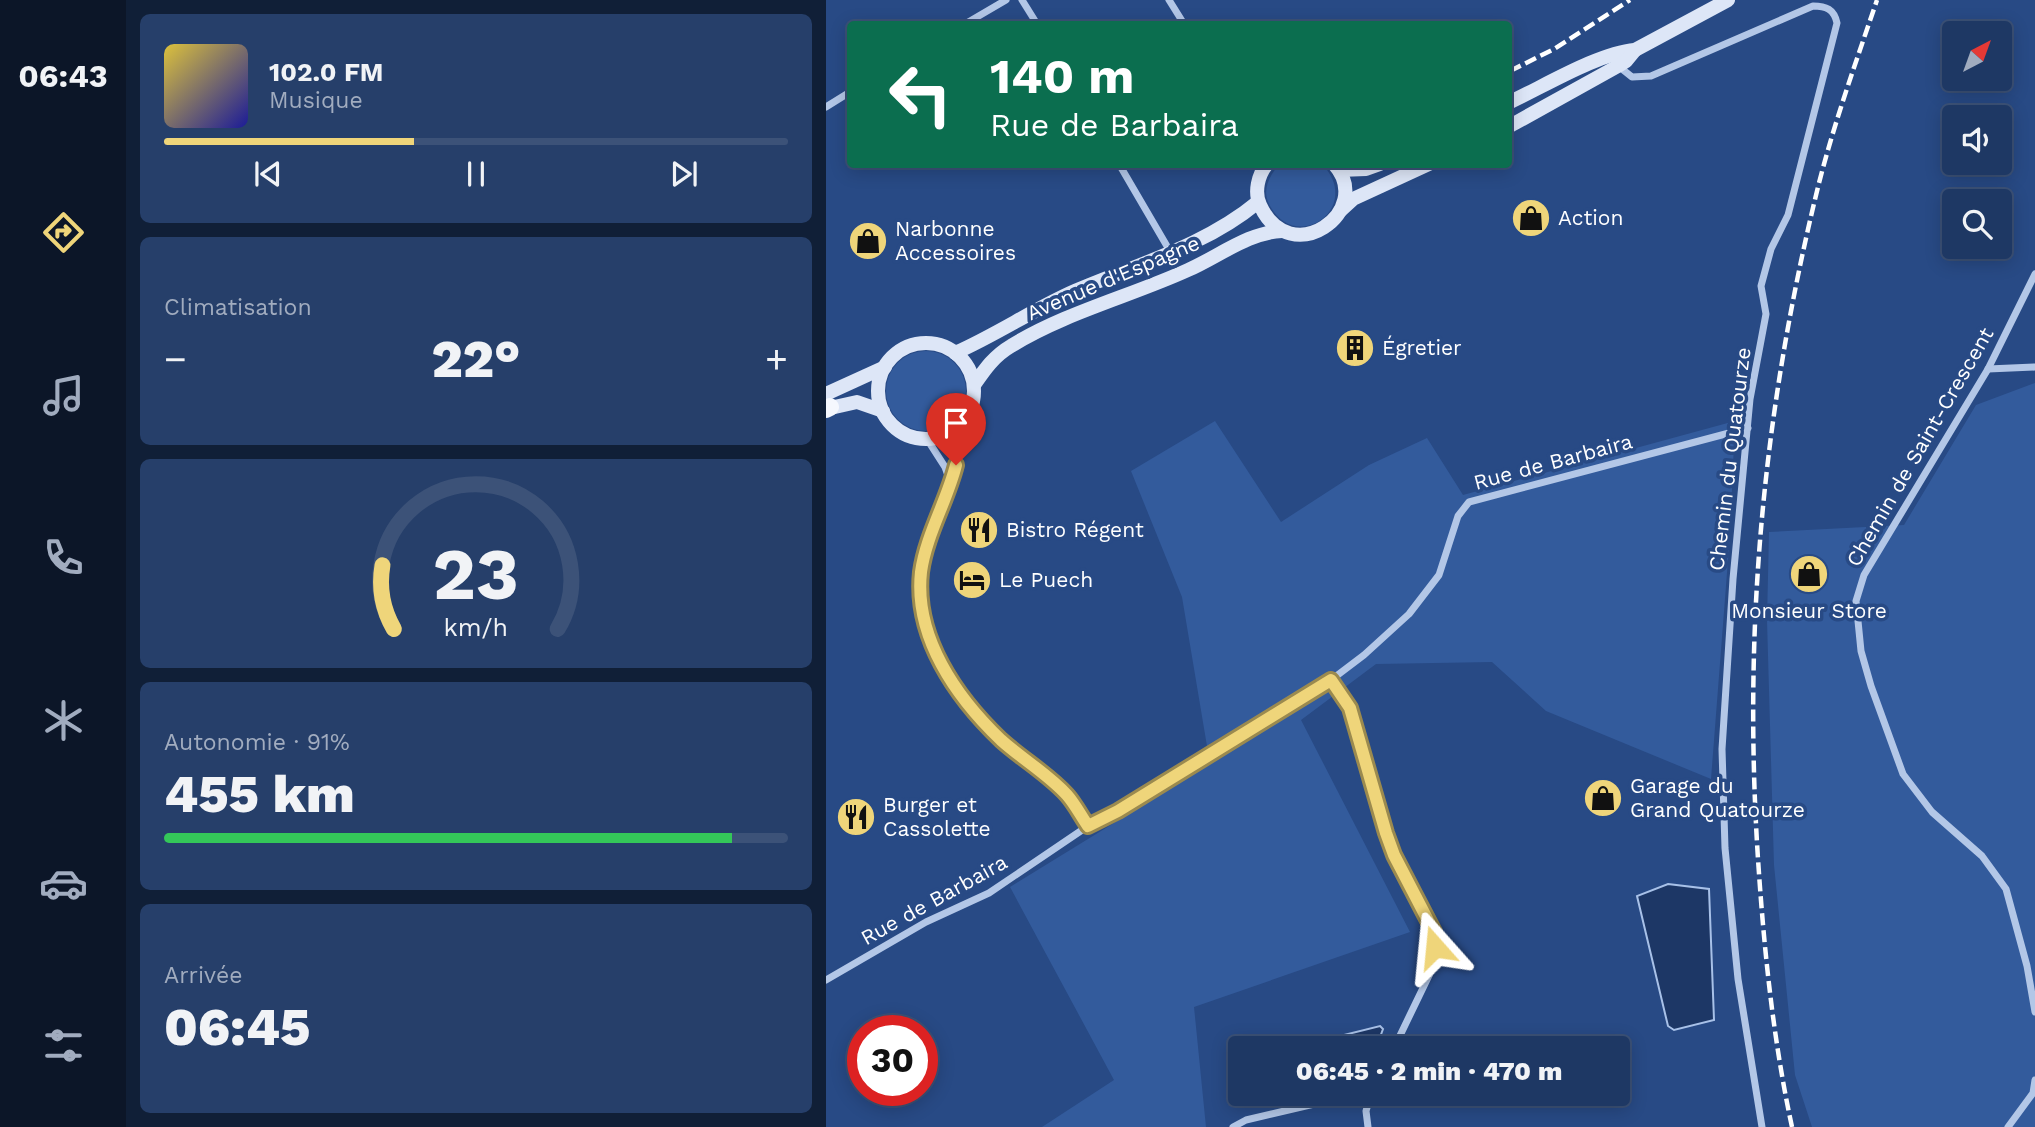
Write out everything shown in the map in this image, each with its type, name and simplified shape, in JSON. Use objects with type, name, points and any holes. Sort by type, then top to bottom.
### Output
[{"type":"main road","points":[[1512,125],[1614,61],[1622,51],[1635,50],[1728,0]]},
{"type":"main road","points":[[1512,101],[1614,61]]},
{"type":"main road","points":[[1263,168],[1258,185],[1258,202],[1268,220],[1282,231]]},
{"type":"main road","points":[[1336,168],[1344,186],[1344,200],[1340,211]]},
{"type":"main road","points":[[1351,168],[1369,168]]},
{"type":"main road","points":[[1340,211],[1353,199],[1420,168]]},
{"type":"main road","name":"Avenue d'Espagne","points":[[955,352],[1072,293],[1208,237],[1258,202]]},
{"type":"main road","name":"Avenue d'Espagne","points":[[974,385],[991,361],[1008,347],[1033,334],[1189,270],[1269,231],[1298,235],[1322,230],[1340,211]]},
{"type":"main road","points":[[827,405],[885,367],[898,352],[924,343],[955,352],[966,364],[974,385],[973,405],[967,417],[957,429],[939,438],[927,439],[904,434],[888,421],[878,397],[879,382],[885,367]]},
{"type":"main road","points":[[827,405],[856,402],[883,411]]},
{"type":"street","points":[[970,21],[1006,0]]},
{"type":"street","points":[[1022,0],[1035,21]]},
{"type":"street","points":[[1169,0],[1182,21]]},
{"type":"street","name":"Chemin du Quatourze","points":[[1614,61],[1632,77],[1651,76],[1800,10],[1822,6],[1835,14],[1836,33],[1788,215],[1771,249],[1761,286],[1766,314],[1750,399],[1733,579],[1722,749],[1725,848],[1738,979],[1762,1127]]},
{"type":"street","points":[[826,107],[847,94]]},
{"type":"street","points":[[1121,168],[1171,253]]},
{"type":"street","name":"Chemin de Saint-Crescent","points":[[2035,274],[1987,369],[1864,575],[1856,601],[1861,651],[1903,774],[1932,813],[1982,856],[2006,889],[2027,966],[2035,1013]]},
{"type":"street","points":[[1987,369],[2035,367]]},
{"type":"street","name":"Rue de Barbaira","points":[[826,980],[926,922],[989,893],[1088,826],[1118,811],[1331,680],[1364,655],[1409,614],[1439,575],[1458,516],[1469,502],[1748,428]]},
{"type":"street","points":[[957,429],[956,465],[927,545],[921,573],[922,604],[929,642],[964,699],[1002,740],[1066,794],[1088,826]]},
{"type":"street","points":[[927,439],[945,467],[951,484]]},
{"type":"street","points":[[1331,680],[1350,708],[1378,810],[1394,855],[1434,932],[1436,961],[1400,1036]]},
{"type":"street","points":[[2008,1127],[2033,1093],[2035,1080]]},
{"type":"street","points":[[1234,1127],[1246,1120],[1306,1106]]},
{"type":"street","points":[[1367,1106],[1368,1127]]},
{"type":"shaded area","points":[[1277,168],[1325,168],[1333,181],[1335,197],[1330,210],[1321,220],[1308,226],[1294,226],[1280,219],[1269,204],[1266,194]]},
{"type":"shaded area","points":[[926,351],[941,354],[954,363],[963,376],[966,391],[963,406],[954,419],[941,428],[926,431],[911,428],[898,419],[889,406],[886,391],[889,376],[898,363],[911,354]]},
{"type":"shaded area","points":[[2035,383],[2035,1127],[1812,1127],[1795,1075],[1774,865],[1767,620],[1769,532],[1904,525],[1976,405]]},
{"type":"shaded area","points":[[1215,421],[1281,522],[1369,465],[1427,438],[1463,495],[1735,421],[1730,534],[1711,779],[1546,711],[1492,662],[1376,664],[1301,720],[1410,932],[1194,1007],[1206,1127],[1042,1127],[1114,1080],[1010,887],[1210,764],[1182,597],[1131,471]]},
{"type":"shaded area","points":[[1668,884],[1709,889],[1714,1020],[1674,1030],[1668,1026],[1637,896]]},
{"type":"shaded area","points":[[1380,1026],[1383,1029],[1380,1036],[1344,1035]]},
{"type":"railway","points":[[1512,70],[1554,49],[1630,0]]},
{"type":"railway","points":[[1792,1127],[1770,994],[1758,859],[1753,688],[1762,520],[1783,354],[1799,271],[1831,140],[1877,0]]},
{"type":"place","name":"Action","points":[[1531,218]]},
{"type":"place","name":"Narbonne Accessoires","points":[[868,241]]},
{"type":"place","name":"Égretier","points":[[1355,348]]},
{"type":"place","name":"Bistro Régent","points":[[979,530]]},
{"type":"place","name":"Monsieur Store","points":[[1809,574]]},
{"type":"place","name":"Le Puech","points":[[972,580]]},
{"type":"place","name":"Garage du Grand Quatourze","points":[[1603,798]]},
{"type":"place","name":"Burger et Cassolette","points":[[856,817]]},
{"type":"route","points":[[956,465],[927,545],[921,573],[922,604],[929,642],[964,699],[1002,740],[1066,794],[1088,826],[1118,811],[1331,680],[1350,708],[1386,833],[1394,855],[1434,932],[1435,947]]}]
